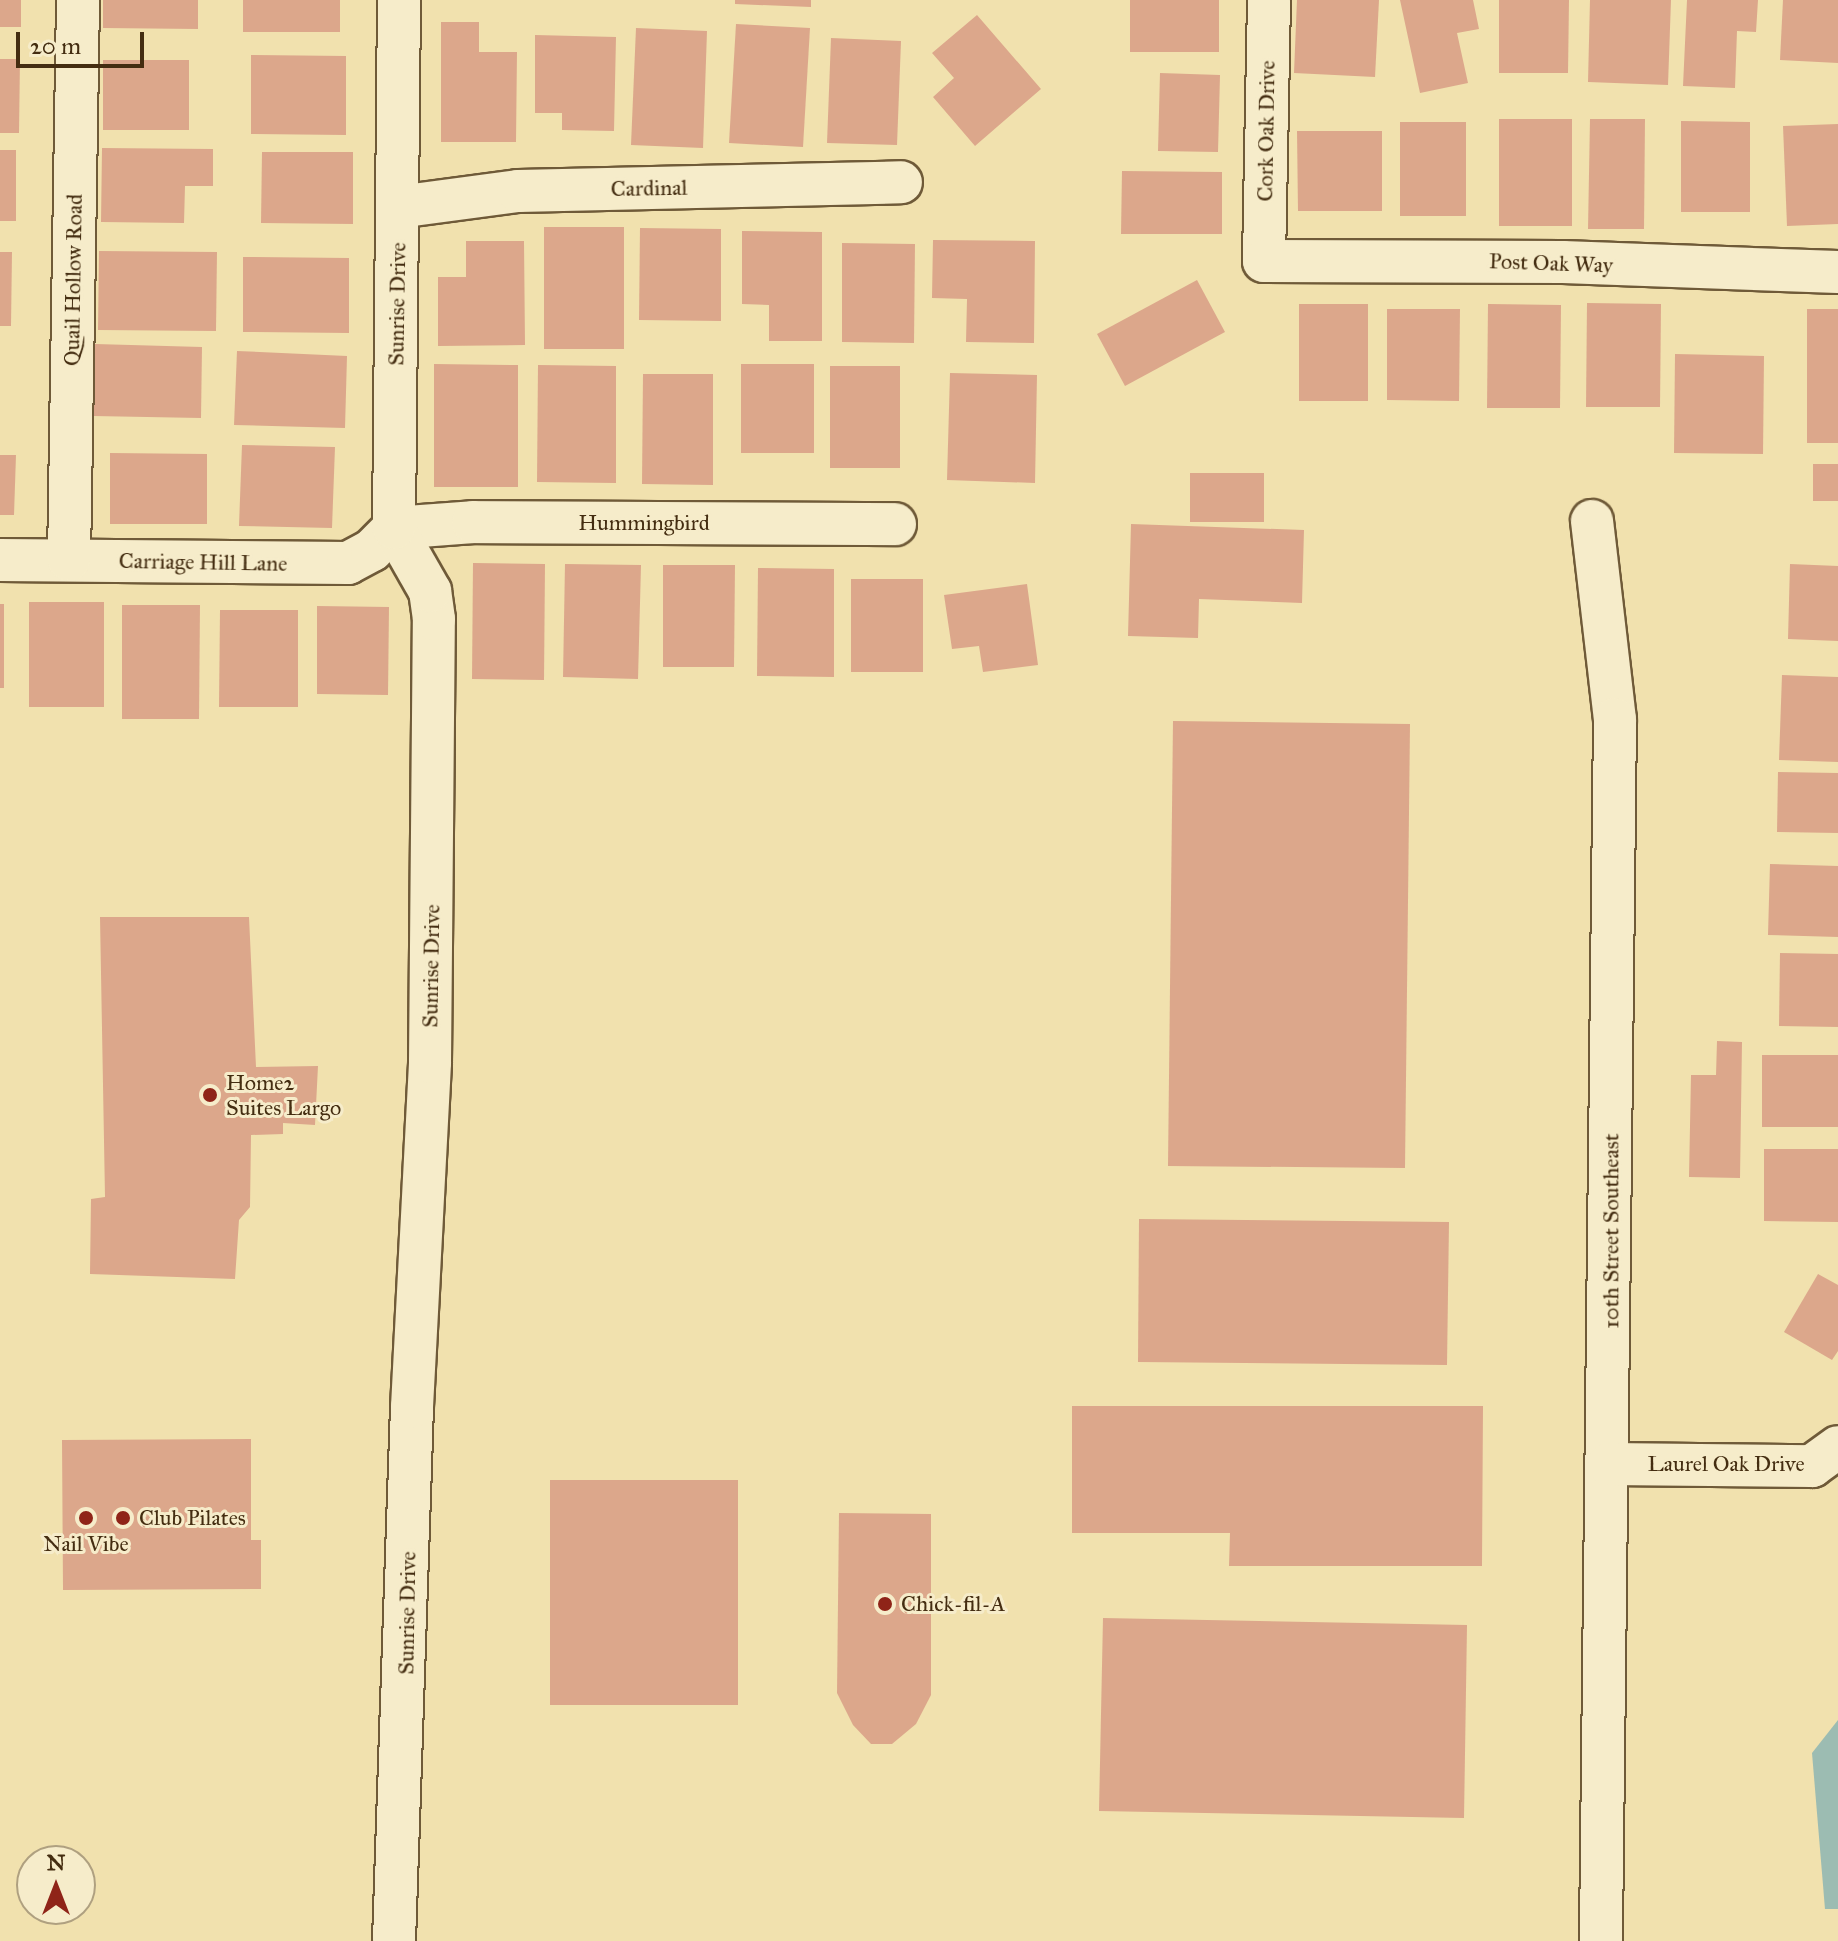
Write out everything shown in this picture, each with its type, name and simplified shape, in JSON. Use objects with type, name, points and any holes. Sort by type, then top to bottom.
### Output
[{"type":"street","name":"Quail Hollow Road","points":[[69,560],[78,0]]},
{"type":"street","name":"Sunrise Drive","points":[[394,1941],[408,1614],[409,1500],[430,1062],[434,619],[430,591],[394,528],[399,0]]},
{"type":"street","name":"Cork Oak Drive","points":[[1264,261],[1269,0]]},
{"type":"street","name":"Cardinal","points":[[398,207],[518,191],[901,182]]},
{"type":"street","name":"Post Oak Way","points":[[1264,261],[1563,262],[1838,272]]},
{"type":"street","name":"10th Street Southeast","points":[[1592,521],[1615,719],[1609,1464],[1601,1941]]},
{"type":"street","name":"Hummingbird","points":[[394,528],[473,522],[895,524]]},
{"type":"street","name":"Carriage Hill Lane","points":[[0,560],[348,563],[372,550],[394,528]]},
{"type":"street","name":"Laurel Oak Drive","points":[[1609,1464],[1812,1466],[1838,1447]]},
{"type":"water","points":[[1838,1720],[1838,1909],[1825,1909],[1812,1753]]},
{"type":"building","points":[[0,0],[21,0],[21,27],[0,27]]},
{"type":"building","points":[[103,0],[198,0],[198,29],[103,28]]},
{"type":"building","points":[[243,0],[340,0],[340,32],[243,32]]},
{"type":"building","points":[[735,0],[811,0],[811,7],[735,4]]},
{"type":"building","points":[[1130,0],[1219,0],[1219,52],[1130,52]]},
{"type":"building","points":[[1297,0],[1379,0],[1375,77],[1294,73]]},
{"type":"building","points":[[1400,0],[1473,0],[1479,29],[1457,33],[1468,83],[1420,93]]},
{"type":"building","points":[[1499,0],[1569,0],[1568,73],[1499,73]]},
{"type":"building","points":[[1590,0],[1671,0],[1668,85],[1588,82]]},
{"type":"building","points":[[1687,0],[1758,0],[1756,32],[1737,31],[1735,88],[1683,86]]},
{"type":"building","points":[[1783,0],[1838,0],[1838,63],[1780,60]]},
{"type":"building","points":[[977,15],[1041,89],[975,146],[933,97],[954,78],[932,53]]},
{"type":"building","points":[[441,22],[479,22],[479,52],[517,52],[516,142],[441,142]]},
{"type":"building","points":[[736,24],[810,28],[803,147],[729,143]]},
{"type":"building","points":[[636,28],[707,31],[703,148],[631,145]]},
{"type":"building","points":[[535,35],[616,37],[614,131],[562,130],[562,113],[535,113]]},
{"type":"building","points":[[831,38],[901,41],[897,145],[827,143]]},
{"type":"building","points":[[251,55],[346,56],[346,135],[251,134]]},
{"type":"building","points":[[0,59],[20,59],[19,133],[0,133]]},
{"type":"building","points":[[103,60],[189,60],[189,130],[103,130]]},
{"type":"building","points":[[1160,73],[1220,75],[1218,152],[1158,151]]},
{"type":"building","points":[[1499,119],[1572,119],[1572,226],[1499,226]]},
{"type":"building","points":[[1590,119],[1645,119],[1644,229],[1588,229]]},
{"type":"building","points":[[1681,121],[1750,122],[1750,212],[1681,212]]},
{"type":"building","points":[[1400,122],[1466,122],[1466,216],[1400,216]]},
{"type":"building","points":[[1838,124],[1838,224],[1787,226],[1783,126]]},
{"type":"building","points":[[1297,131],[1382,131],[1382,211],[1298,211]]},
{"type":"building","points":[[102,148],[213,149],[213,186],[185,186],[184,223],[101,222]]},
{"type":"building","points":[[0,150],[16,150],[16,221],[0,221]]},
{"type":"building","points":[[262,152],[353,152],[353,224],[261,223]]},
{"type":"building","points":[[1122,171],[1222,172],[1222,234],[1121,234]]},
{"type":"building","points":[[544,227],[624,227],[624,349],[544,349]]},
{"type":"building","points":[[640,228],[721,229],[721,321],[639,320]]},
{"type":"building","points":[[742,231],[822,232],[822,341],[769,341],[769,305],[742,304]]},
{"type":"building","points":[[933,240],[1035,241],[1034,343],[966,342],[967,299],[932,298]]},
{"type":"building","points":[[466,241],[524,241],[525,345],[438,346],[438,277],[466,277]]},
{"type":"building","points":[[842,243],[915,244],[914,343],[842,342]]},
{"type":"building","points":[[99,251],[217,252],[216,331],[98,330]]},
{"type":"building","points":[[0,252],[12,252],[11,326],[0,326]]},
{"type":"building","points":[[243,257],[349,258],[349,333],[243,332]]},
{"type":"building","points":[[1197,280],[1225,332],[1125,386],[1097,334]]},
{"type":"building","points":[[1587,303],[1661,304],[1660,407],[1586,407]]},
{"type":"building","points":[[1299,304],[1368,304],[1368,401],[1299,401]]},
{"type":"building","points":[[1488,304],[1561,305],[1560,408],[1487,408]]},
{"type":"building","points":[[1387,309],[1460,309],[1459,401],[1387,400]]},
{"type":"building","points":[[1807,309],[1838,309],[1838,443],[1807,443]]},
{"type":"building","points":[[95,344],[202,347],[201,418],[93,416]]},
{"type":"building","points":[[237,351],[347,356],[345,428],[234,425]]},
{"type":"building","points":[[1675,354],[1764,356],[1763,454],[1674,453]]},
{"type":"building","points":[[434,364],[518,365],[518,487],[434,487]]},
{"type":"building","points":[[741,364],[814,364],[814,453],[741,453]]},
{"type":"building","points":[[538,365],[616,366],[616,483],[537,482]]},
{"type":"building","points":[[830,366],[900,366],[900,468],[830,468]]},
{"type":"building","points":[[950,373],[1037,375],[1035,483],[947,480]]},
{"type":"building","points":[[643,374],[713,374],[713,485],[642,484]]},
{"type":"building","points":[[242,445],[335,447],[332,528],[239,526]]},
{"type":"building","points":[[110,453],[207,454],[207,524],[110,524]]},
{"type":"building","points":[[0,455],[16,455],[14,515],[0,515]]},
{"type":"building","points":[[1813,464],[1838,464],[1838,501],[1813,501]]},
{"type":"building","points":[[1190,473],[1264,473],[1264,522],[1190,522]]},
{"type":"building","points":[[1131,524],[1304,530],[1302,603],[1199,599],[1198,638],[1128,636]]},
{"type":"building","points":[[473,563],[545,564],[544,680],[472,679]]},
{"type":"building","points":[[565,564],[641,565],[638,679],[563,677]]},
{"type":"building","points":[[1790,564],[1838,566],[1838,641],[1788,639]]},
{"type":"building","points":[[663,565],[735,565],[734,667],[663,667]]},
{"type":"building","points":[[758,568],[834,569],[834,677],[757,676]]},
{"type":"building","points":[[851,579],[923,579],[923,672],[851,672]]},
{"type":"building","points":[[1027,584],[1038,665],[983,672],[979,646],[952,649],[944,595]]},
{"type":"building","points":[[29,602],[104,602],[104,707],[29,707]]},
{"type":"building","points":[[0,604],[4,604],[4,688],[0,688]]},
{"type":"building","points":[[122,605],[200,605],[199,719],[122,719]]},
{"type":"building","points":[[317,606],[389,607],[388,695],[317,694]]},
{"type":"building","points":[[220,610],[298,610],[298,707],[219,707]]},
{"type":"building","points":[[1782,675],[1838,677],[1838,762],[1779,760]]},
{"type":"building","points":[[1173,721],[1410,724],[1405,1168],[1168,1166]]},
{"type":"building","points":[[1778,772],[1838,773],[1838,833],[1777,832]]},
{"type":"building","points":[[1770,864],[1838,866],[1838,937],[1768,935]]},
{"type":"building","name":"Home2 Suites Largo","points":[[100,917],[249,917],[256,1067],[318,1066],[315,1125],[283,1123],[283,1134],[251,1135],[250,1207],[239,1220],[235,1279],[90,1274],[91,1199],[105,1197]]},
{"type":"building","points":[[1780,953],[1838,954],[1838,1027],[1779,1026]]},
{"type":"building","points":[[1717,1041],[1742,1042],[1740,1178],[1689,1177],[1691,1075],[1716,1075]]},
{"type":"building","points":[[1762,1055],[1838,1055],[1838,1127],[1762,1127]]},
{"type":"building","points":[[1764,1149],[1838,1149],[1838,1222],[1764,1221]]},
{"type":"building","points":[[1139,1219],[1449,1222],[1447,1365],[1138,1362]]},
{"type":"building","points":[[1818,1274],[1838,1285],[1838,1351],[1832,1360],[1784,1332]]},
{"type":"building","points":[[1072,1406],[1483,1406],[1482,1566],[1229,1566],[1230,1533],[1072,1533]]},
{"type":"building","points":[[251,1439],[251,1540],[261,1540],[261,1589],[63,1590],[62,1440]]},
{"type":"building","points":[[550,1480],[738,1480],[738,1705],[550,1705]]},
{"type":"building","name":"Chick-fil-A","points":[[839,1513],[931,1514],[931,1695],[916,1724],[892,1744],[871,1744],[853,1725],[837,1693]]},
{"type":"building","points":[[1103,1618],[1467,1625],[1464,1818],[1099,1811]]},
{"type":"place","name":"Home2 Suites Largo","points":[[210,1095]]},
{"type":"place","name":"Nail Vibe","points":[[86,1518]]},
{"type":"place","name":"Club Pilates","points":[[123,1518]]},
{"type":"place","name":"Chick-fil-A","points":[[885,1604]]}]
